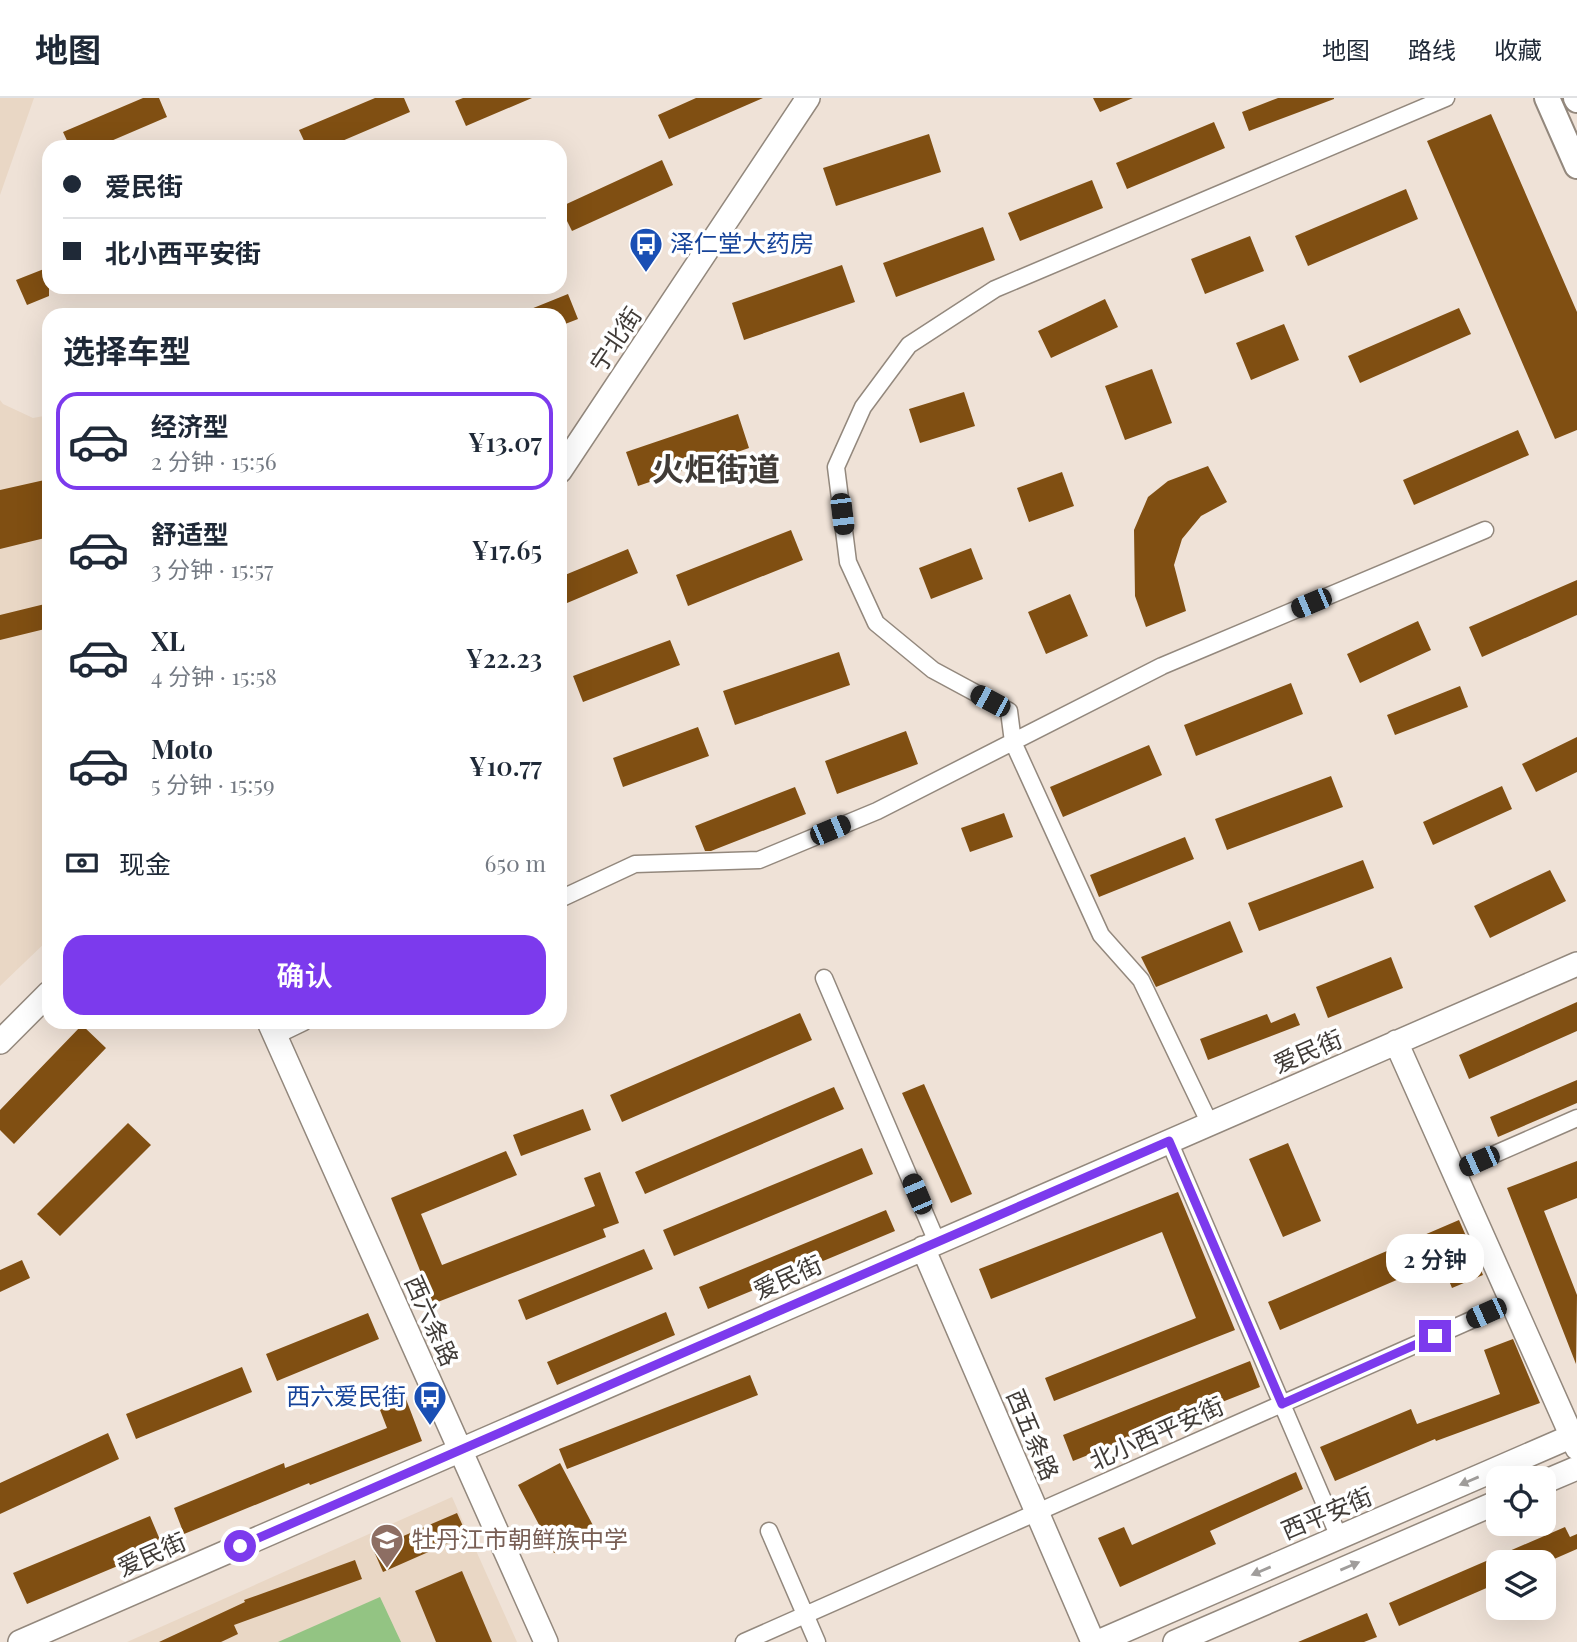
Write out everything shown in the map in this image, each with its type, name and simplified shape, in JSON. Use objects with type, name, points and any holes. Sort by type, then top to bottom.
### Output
[{"type":"main road","points":[[1548,98],[1577,166]]},
{"type":"street","name":"宁北街","points":[[567,460],[808,98]]},
{"type":"street","points":[[1210,1124],[1141,980],[1101,935],[1013,742],[1009,711],[933,670],[876,623],[848,562],[836,467],[863,407],[909,345],[995,289],[1446,98]]},
{"type":"street","points":[[567,897],[635,864],[759,859],[877,811],[1163,666],[1485,530]]},
{"type":"street","name":"爱民街","points":[[20,1642],[1577,964]]},
{"type":"street","points":[[824,978],[930,1245]]},
{"type":"street","points":[[0,1042],[42,1000]]},
{"type":"street","name":"西六条路","points":[[272,1029],[546,1642]]},
{"type":"street","points":[[1396,1042],[1575,1440]]},
{"type":"street","points":[[1454,1172],[1577,1118]]},
{"type":"street","points":[[1169,1141],[1339,1537]]},
{"type":"street","name":"西五条路","points":[[930,1245],[1037,1512],[1095,1642]]},
{"type":"street","name":"北小西平安街","points":[[744,1642],[1512,1302]]},
{"type":"street","name":"西平安街","points":[[1095,1642],[1339,1537],[1575,1440]]},
{"type":"street","points":[[1556,1477],[1577,1468]]},
{"type":"street","points":[[1175,1642],[1486,1507]]},
{"type":"street","points":[[769,1531],[817,1642]]},
{"type":"shaded area","points":[[0,98],[34,98],[0,195]]},
{"type":"shaded area","points":[[0,400],[33,418],[42,416],[42,946],[0,986]]},
{"type":"shaded area","name":"牡丹江市朝鲜族中学","points":[[452,1497],[517,1642],[127,1642]]},
{"type":"green space","points":[[380,1597],[401,1642],[278,1642]]},
{"type":"building","points":[[143,98],[159,98],[167,117],[113,140],[67,140],[63,132]]},
{"type":"building","points":[[375,98],[404,98],[410,112],[344,140],[304,140],[299,130]]},
{"type":"building","points":[[463,98],[532,98],[466,126],[455,101]]},
{"type":"building","points":[[696,98],[763,98],[669,139],[658,115]]},
{"type":"building","points":[[1093,98],[1133,98],[1100,112]]},
{"type":"building","points":[[1278,98],[1334,99],[1249,131],[1242,112]]},
{"type":"building","points":[[1491,114],[1577,312],[1577,430],[1555,439],[1427,141]]},
{"type":"building","points":[[1214,122],[1225,148],[1127,189],[1116,163]]},
{"type":"building","points":[[929,134],[941,172],[836,206],[823,168]]},
{"type":"building","points":[[662,160],[673,185],[572,231],[567,221],[567,204]]},
{"type":"building","points":[[1092,180],[1103,208],[1020,241],[1008,213]]},
{"type":"building","points":[[1406,189],[1418,219],[1308,266],[1295,236]]},
{"type":"building","points":[[983,227],[995,260],[896,297],[883,263]]},
{"type":"building","points":[[1250,236],[1264,271],[1205,294],[1191,259]]},
{"type":"building","points":[[842,265],[855,302],[744,340],[732,303]]},
{"type":"building","points":[[42,270],[42,294],[49,296],[27,305],[16,280]]},
{"type":"building","points":[[568,294],[578,319],[567,323],[567,308],[533,308]]},
{"type":"building","points":[[1105,299],[1118,327],[1051,358],[1038,331]]},
{"type":"building","points":[[1459,308],[1471,334],[1360,383],[1348,356]]},
{"type":"building","points":[[1284,324],[1299,360],[1251,380],[1236,343]]},
{"type":"building","points":[[1152,369],[1172,423],[1125,440],[1105,386]]},
{"type":"building","points":[[964,392],[975,426],[920,443],[909,409]]},
{"type":"building","points":[[738,414],[749,448],[638,486],[626,452]]},
{"type":"building","points":[[1518,430],[1529,455],[1414,505],[1403,480]]},
{"type":"building","points":[[1208,466],[1227,502],[1201,516],[1182,539],[1174,565],[1186,611],[1146,627],[1135,596],[1134,530],[1148,497],[1168,481]]},
{"type":"building","points":[[1062,472],[1074,506],[1029,522],[1017,488]]},
{"type":"building","points":[[42,481],[42,539],[0,549],[0,490]]},
{"type":"building","points":[[791,530],[803,560],[688,606],[676,575]]},
{"type":"building","points":[[971,548],[983,579],[931,599],[919,568]]},
{"type":"building","points":[[628,549],[638,573],[567,603],[567,574]]},
{"type":"building","points":[[1577,580],[1577,615],[1482,657],[1469,627]]},
{"type":"building","points":[[1070,594],[1088,636],[1046,654],[1028,612]]},
{"type":"building","points":[[42,605],[42,630],[0,640],[0,615]]},
{"type":"building","points":[[1418,621],[1431,650],[1360,683],[1347,654]]},
{"type":"building","points":[[670,640],[680,665],[583,702],[573,676]]},
{"type":"building","points":[[839,652],[850,685],[735,725],[723,691]]},
{"type":"building","points":[[1291,683],[1303,714],[1196,756],[1184,725]]},
{"type":"building","points":[[1460,686],[1468,707],[1395,735],[1387,715]]},
{"type":"building","points":[[698,727],[709,756],[623,787],[613,758]]},
{"type":"building","points":[[906,731],[918,764],[837,794],[825,761]]},
{"type":"building","points":[[1577,737],[1577,772],[1536,792],[1522,764]]},
{"type":"building","points":[[1149,745],[1162,775],[1063,817],[1050,787]]},
{"type":"building","points":[[1331,776],[1343,807],[1227,850],[1215,819]]},
{"type":"building","points":[[1502,786],[1512,809],[1433,845],[1423,822]]},
{"type":"building","points":[[795,787],[806,814],[705,851],[695,826]]},
{"type":"building","points":[[1004,813],[1013,837],[970,852],[961,828]]},
{"type":"building","points":[[1185,837],[1194,859],[1099,897],[1090,875]]},
{"type":"building","points":[[1363,860],[1374,888],[1259,931],[1248,903]]},
{"type":"building","points":[[1550,870],[1566,901],[1490,938],[1474,906]]},
{"type":"building","points":[[1230,921],[1243,952],[1156,987],[1141,957]]},
{"type":"building","points":[[1391,957],[1403,988],[1328,1018],[1316,987]]},
{"type":"building","points":[[1577,1002],[1577,1031],[1469,1079],[1459,1055]]},
{"type":"building","points":[[800,1013],[812,1040],[622,1122],[610,1095]]},
{"type":"building","points":[[1295,1013],[1300,1025],[1208,1060],[1200,1039],[1267,1014],[1271,1023]]},
{"type":"building","points":[[78,1029],[86,1029],[106,1048],[14,1144],[0,1130],[0,1110]]},
{"type":"building","points":[[1577,1080],[1577,1103],[1498,1137],[1490,1117]]},
{"type":"building","points":[[924,1084],[972,1194],[951,1203],[902,1093]]},
{"type":"building","points":[[834,1087],[844,1109],[645,1194],[635,1172]]},
{"type":"building","points":[[583,1109],[591,1130],[521,1156],[513,1135]]},
{"type":"building","points":[[128,1123],[151,1145],[60,1236],[37,1214]]},
{"type":"building","points":[[1288,1143],[1321,1221],[1283,1237],[1249,1159]]},
{"type":"building","points":[[862,1148],[873,1174],[674,1256],[663,1230]]},
{"type":"building","points":[[506,1151],[517,1175],[421,1214],[442,1265],[595,1206],[584,1178],[600,1172],[619,1223],[603,1229],[606,1237],[430,1305],[417,1275],[421,1273],[391,1198]]},
{"type":"building","points":[[1577,1161],[1577,1198],[1544,1211],[1577,1295],[1576,1364],[1507,1188]]},
{"type":"building","points":[[1178,1192],[1235,1330],[1054,1401],[1045,1378],[1196,1318],[1162,1232],[991,1299],[979,1269]]},
{"type":"building","points":[[886,1210],[895,1231],[708,1309],[699,1287]]},
{"type":"building","points":[[1459,1220],[1483,1275],[1452,1288],[1441,1261],[1280,1330],[1268,1302]]},
{"type":"building","points":[[644,1249],[653,1269],[526,1320],[518,1300]]},
{"type":"building","points":[[22,1260],[30,1278],[0,1292],[0,1270]]},
{"type":"building","points":[[666,1312],[675,1335],[557,1385],[547,1362]]},
{"type":"building","points":[[368,1313],[379,1339],[277,1381],[266,1354]]},
{"type":"building","points":[[1513,1339],[1540,1403],[1436,1441],[1435,1439],[1335,1481],[1320,1447],[1411,1409],[1417,1424],[1500,1394],[1484,1350]]},
{"type":"building","points":[[1250,1361],[1260,1387],[1073,1461],[1063,1435]]},
{"type":"building","points":[[242,1367],[252,1392],[136,1439],[126,1414]]},
{"type":"building","points":[[750,1375],[758,1395],[567,1469],[559,1449]]},
{"type":"building","points":[[401,1386],[422,1441],[184,1534],[174,1508],[284,1463],[285,1468],[387,1428],[375,1397]]},
{"type":"building","points":[[108,1433],[119,1459],[0,1514],[0,1483]]},
{"type":"building","points":[[560,1463],[596,1531],[554,1553],[518,1485]]},
{"type":"building","points":[[1296,1472],[1303,1489],[1210,1531],[1216,1544],[1120,1587],[1098,1538],[1124,1527],[1132,1545]]},
{"type":"building","points":[[457,1513],[467,1535],[383,1572],[373,1549]]},
{"type":"building","points":[[150,1516],[163,1547],[27,1604],[13,1573]]},
{"type":"building","points":[[1565,1527],[1570,1537],[1577,1534],[1577,1549],[1556,1558],[1556,1550],[1512,1550],[1544,1536],[1556,1536],[1556,1531]]},
{"type":"building","points":[[355,1560],[362,1579],[234,1625],[238,1634],[221,1642],[159,1642],[245,1602],[244,1600]]},
{"type":"building","points":[[1486,1561],[1486,1588],[1399,1626],[1389,1603]]},
{"type":"building","points":[[462,1571],[492,1642],[436,1642],[415,1591]]},
{"type":"building","points":[[1367,1613],[1377,1637],[1364,1642],[1298,1642]]},
{"type":"place","name":"泽仁堂大药房","points":[[646,274]]},
{"type":"place","name":"西六爱民街","points":[[430,1427]]},
{"type":"place","name":"牡丹江市朝鲜族中学","points":[[387,1570]]},
{"type":"district","name":"火炬街道","points":[[716,470]]},
{"type":"route","points":[[240,1546],[1169,1141],[1282,1404],[1435,1336]]}]
